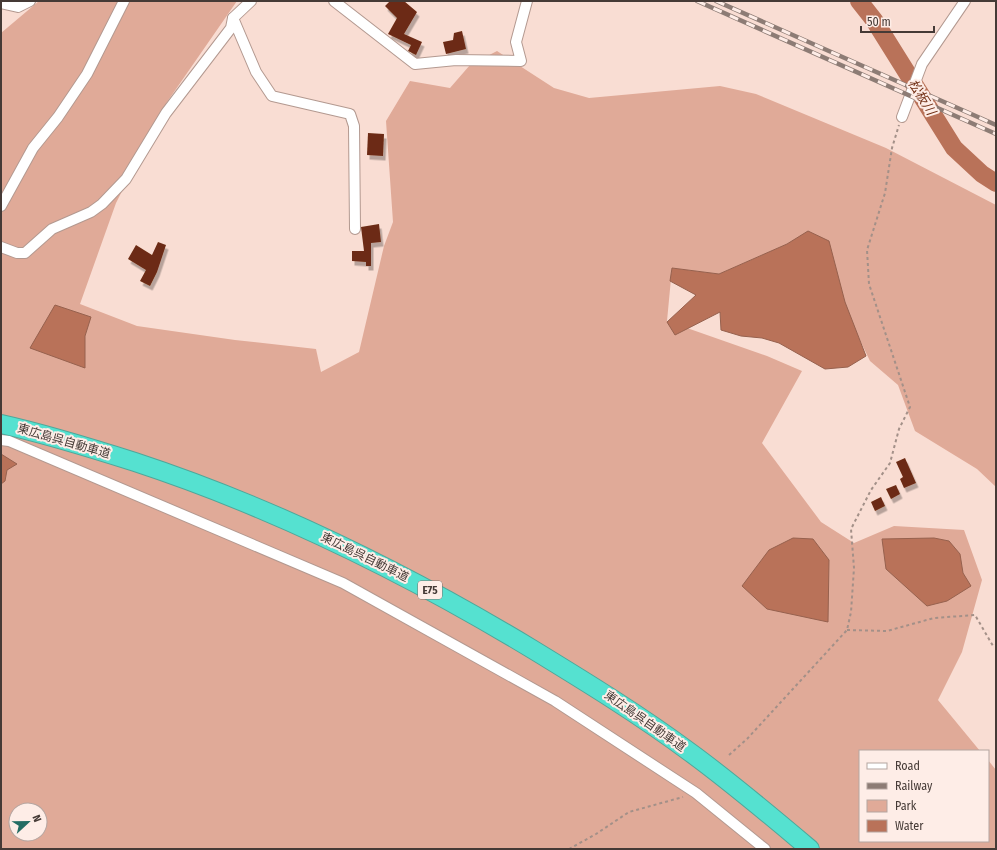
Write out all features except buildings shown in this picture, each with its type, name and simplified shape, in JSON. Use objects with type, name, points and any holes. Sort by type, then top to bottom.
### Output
[{"type":"highway","name":"東広島呉自動車道","points":[[1,424],[87,447],[159,470],[248,503],[340,544],[423,586],[599,690],[691,753],[810,849]]},
{"type":"street","points":[[1,3],[18,7],[30,1]]},
{"type":"street","points":[[1,206],[33,148],[58,118],[87,74],[124,1]]},
{"type":"street","points":[[1,247],[17,253],[25,253],[52,229],[91,212],[102,204],[126,179],[166,113],[231,28],[233,18],[251,1]]},
{"type":"street","points":[[334,1],[415,64],[456,60],[521,61],[516,42],[522,15],[527,1]]},
{"type":"street","points":[[902,118],[922,64],[965,1]]},
{"type":"street","points":[[233,18],[256,72],[272,96],[350,114],[354,126],[355,229]]},
{"type":"street","points":[[1,440],[9,441],[343,583],[555,701],[696,793],[765,849]]},
{"type":"path","points":[[729,755],[747,739],[847,630],[851,612],[854,568],[851,529],[871,490],[890,463],[899,429],[910,407],[869,284],[867,250],[885,193],[892,148],[902,118]]},
{"type":"path","points":[[847,630],[887,631],[934,618],[975,615],[993,646],[996,645]]},
{"type":"path","points":[[569,849],[596,834],[629,812],[696,793]]},
{"type":"green space","points":[[39,1],[237,1],[167,102],[116,203],[80,304],[137,326],[235,340],[316,349],[321,372],[359,352],[384,246],[393,222],[386,121],[410,81],[450,88],[470,65],[497,51],[554,88],[589,98],[720,86],[756,94],[886,148],[996,205],[996,487],[977,469],[915,431],[898,385],[870,361],[808,232],[787,244],[719,274],[672,268],[667,321],[767,356],[802,371],[762,443],[821,522],[854,543],[894,526],[964,530],[982,580],[962,652],[938,700],[979,750],[859,750],[859,842],[989,842],[989,761],[996,770],[996,849],[1,849],[1,33]]},
{"type":"water","points":[[808,231],[829,241],[845,302],[866,356],[848,367],[825,369],[779,343],[762,338],[741,336],[721,330],[720,312],[675,335],[667,322],[696,295],[670,281],[672,268],[719,274],[787,244]]},
{"type":"water","points":[[55,305],[91,317],[85,336],[85,368],[30,348]]},
{"type":"water","points":[[1,454],[17,464],[7,470],[5,481],[1,484]]},
{"type":"water","points":[[793,538],[813,539],[829,560],[828,622],[767,609],[742,586],[769,550]]},
{"type":"water","points":[[934,538],[949,541],[960,554],[963,573],[971,586],[947,601],[927,606],[886,569],[882,539]]},
{"type":"waterway","name":"松板川","points":[[859,1],[874,20],[954,148],[982,174],[996,183]]},
{"type":"railway","points":[[697,1],[996,134]]},
{"type":"railway","points":[[716,1],[996,125]]}]
